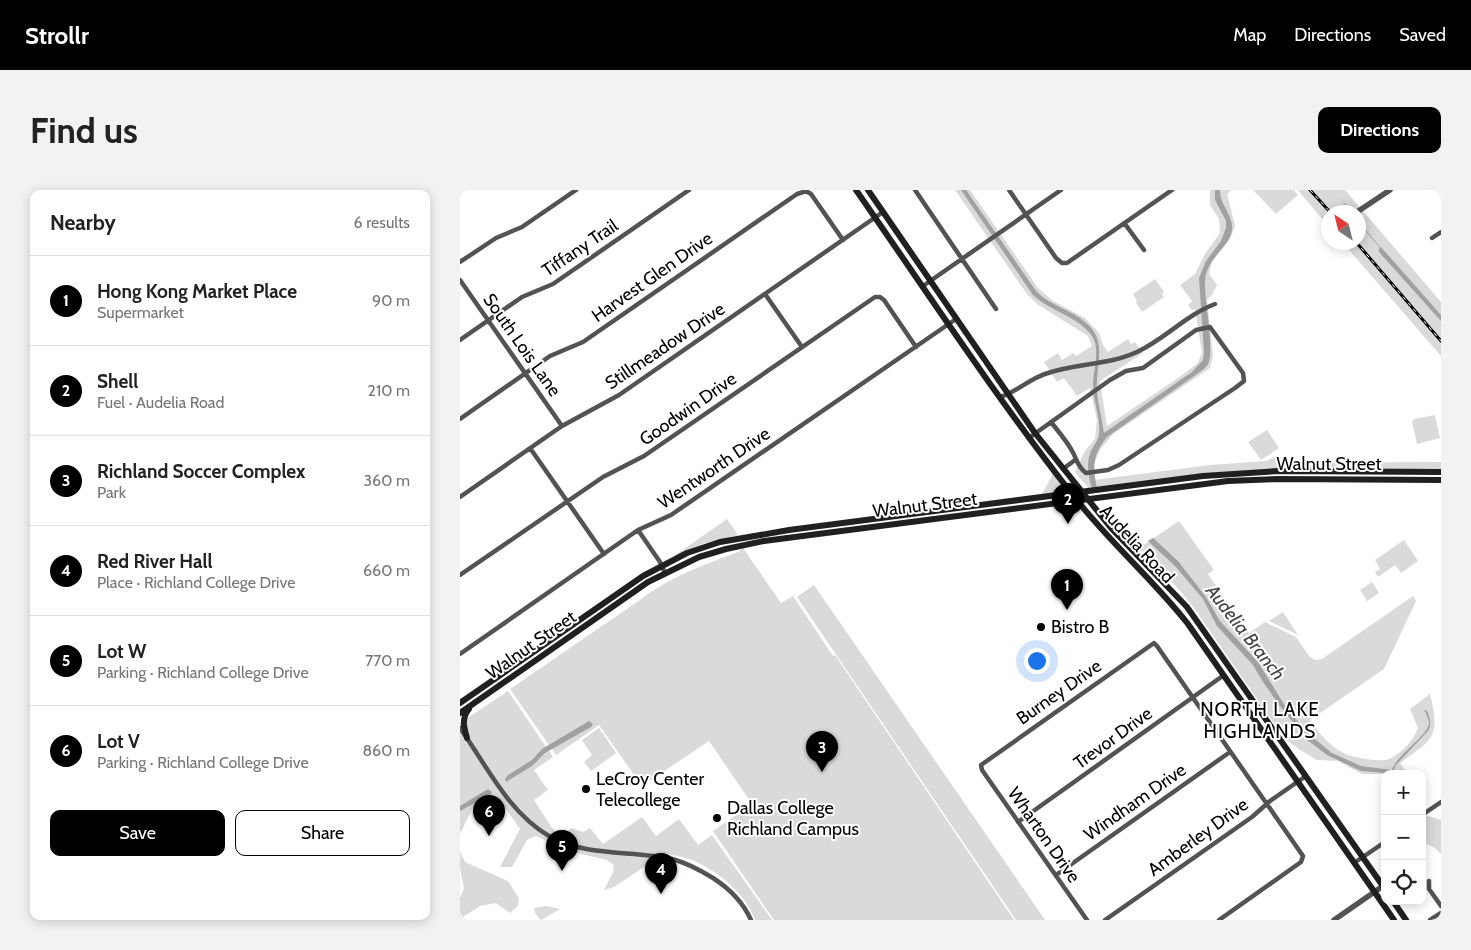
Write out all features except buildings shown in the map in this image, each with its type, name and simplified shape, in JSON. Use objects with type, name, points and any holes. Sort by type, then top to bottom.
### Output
[{"type":"main road","name":"Audelia Road","points":[[856,190],[1029,438],[1102,530],[1188,624],[1394,920]]},
{"type":"main road","name":"Audelia Road","points":[[868,190],[1035,433],[1111,528],[1187,607],[1381,884]]},
{"type":"main road","name":"Walnut Street","points":[[460,703],[643,576],[687,553],[720,542],[790,530],[1203,476],[1326,471],[1441,472]]},
{"type":"main road","points":[[1429,472],[1429,480]]},
{"type":"main road","name":"Walnut Street","points":[[460,713],[648,582],[705,555],[726,549],[764,541],[1228,481],[1278,479],[1441,480]]},
{"type":"main road","points":[[934,511],[935,519]]},
{"type":"main road","points":[[859,521],[860,529]]},
{"type":"main road","points":[[764,541],[765,538],[780,535],[790,530]]},
{"type":"main road","points":[[1158,589],[1164,583]]},
{"type":"main road","points":[[1224,676],[1232,670]]},
{"type":"main road","points":[[467,738],[463,723],[464,716],[472,705]]},
{"type":"main road","points":[[460,734],[467,738]]},
{"type":"main road","points":[[1275,749],[1283,743]]},
{"type":"main road","points":[[1279,755],[1288,749]]},
{"type":"main road","points":[[1396,905],[1406,920]]},
{"type":"street","points":[[460,262],[496,238],[522,227],[576,190]]},
{"type":"street","name":"Tiffany Trail","points":[[460,340],[522,298],[553,284],[689,190]]},
{"type":"street","points":[[915,190],[996,309]]},
{"type":"street","points":[[1009,190],[1056,258],[1062,263],[1072,261],[1172,190]]},
{"type":"street","points":[[923,286],[1061,190]]},
{"type":"street","points":[[1366,206],[1388,190]]},
{"type":"street","name":"Harvest Glen Drive","points":[[460,419],[557,352],[583,342],[802,191],[811,194],[844,240]]},
{"type":"street","name":"Stillmeadow Drive","points":[[460,497],[562,426],[613,399],[883,212]]},
{"type":"street","points":[[1125,224],[1144,250]]},
{"type":"street","points":[[1432,238],[1441,232]]},
{"type":"street","name":"South Lois Lane","points":[[460,280],[562,426]]},
{"type":"street","points":[[765,294],[802,347]]},
{"type":"street","name":"Goodwin Drive","points":[[460,575],[603,477],[644,456],[875,297],[880,297],[884,300],[916,346]]},
{"type":"street","points":[[1000,397],[1008,395],[1047,373],[1121,358],[1145,348],[1200,310],[1215,304]]},
{"type":"street","name":"Wentworth Drive","points":[[460,654],[638,530],[671,515],[956,319]]},
{"type":"street","points":[[1029,438],[1035,433],[1052,421],[1090,395],[1102,386],[1126,371],[1143,368],[1197,329],[1210,327],[1243,373],[1244,381],[1120,465],[1108,470],[1087,473],[1080,468],[1075,460],[1073,451],[1052,421]]},
{"type":"street","points":[[530,448],[604,554]]},
{"type":"street","points":[[1063,469],[1075,460]]},
{"type":"street","points":[[638,530],[662,565],[665,573]]},
{"type":"street","name":"Burney Drive","points":[[981,765],[1154,643],[1193,697]]},
{"type":"street","name":"Trevor Drive","points":[[1018,822],[1224,676]]},
{"type":"street","points":[[1193,697],[1303,856],[1301,862],[1219,920]]},
{"type":"street","points":[[460,728],[514,807],[548,835],[577,847],[666,858],[692,866],[711,876],[730,890],[743,905],[751,920]]},
{"type":"street","name":"Windham Drive","points":[[1056,875],[1230,752]]},
{"type":"street","name":"Wharton Drive","points":[[981,765],[982,770],[1087,920]]},
{"type":"street","name":"Amberley Drive","points":[[1106,920],[1252,817],[1306,776]]},
{"type":"street","points":[[1426,812],[1441,802]]},
{"type":"street","points":[[1354,863],[1381,845]]},
{"type":"street","points":[[1429,881],[1429,889],[1441,906]]},
{"type":"street","points":[[1334,920],[1381,889]]},
{"type":"street","points":[[1430,920],[1441,913]]},
{"type":"shaded area","points":[[955,190],[970,190],[1038,288],[1053,301],[1085,318],[1099,333],[1103,345],[1108,352],[1128,339],[1131,344],[1135,342],[1143,353],[1100,381],[1107,426],[1198,363],[1202,352],[1195,309],[1192,310],[1188,305],[1192,301],[1180,285],[1195,274],[1205,254],[1220,233],[1219,219],[1210,205],[1210,190],[1232,190],[1227,194],[1235,226],[1230,239],[1212,260],[1209,274],[1217,285],[1207,300],[1213,356],[1210,368],[1113,434],[1100,450],[1092,469],[1094,480],[1210,465],[1267,461],[1275,456],[1281,463],[1441,462],[1441,469],[1281,469],[1088,488],[1075,472],[1085,451],[1095,439],[1097,420],[1090,388],[1077,396],[1064,378],[1057,382],[1044,362],[1058,353],[1062,360],[1073,353],[1076,356],[1092,346],[1088,336],[1037,304],[1027,294]]},
{"type":"shaded area","points":[[961,190],[966,190],[1036,291],[1047,300],[1085,322],[1097,337],[1099,354],[1097,391],[1104,433],[1192,372],[1203,360],[1199,278],[1206,261],[1221,241],[1226,228],[1226,221],[1215,200],[1215,190],[1220,190],[1220,195],[1231,220],[1232,230],[1227,242],[1210,265],[1205,280],[1210,337],[1208,364],[1197,374],[1107,437],[1096,455],[1094,473],[1097,488],[1092,488],[1088,470],[1089,456],[1099,434],[1093,385],[1096,353],[1095,341],[1086,329],[1033,295]]},
{"type":"shaded area","points":[[1253,190],[1294,190],[1298,195],[1276,214]]},
{"type":"shaded area","points":[[1298,190],[1345,190],[1358,205],[1321,205],[1321,218]]},
{"type":"shaded area","points":[[1366,214],[1441,302],[1441,356],[1349,250],[1366,250]]},
{"type":"shaded area","points":[[1381,247],[1441,315],[1441,321],[1379,252]]},
{"type":"shaded area","points":[[1155,279],[1164,292],[1162,294],[1164,297],[1142,312],[1133,294]]},
{"type":"shaded area","points":[[1435,415],[1440,438],[1417,444],[1412,421]]},
{"type":"shaded area","points":[[1267,430],[1279,448],[1261,460],[1248,442]]},
{"type":"shaded area","points":[[1053,474],[1061,486],[1060,492],[1042,494]]},
{"type":"shaded area","points":[[727,519],[738,535],[703,544],[674,556]]},
{"type":"shaded area","points":[[1179,521],[1214,570],[1208,574],[1249,633],[1265,622],[1296,637],[1309,656],[1315,660],[1322,659],[1413,596],[1416,601],[1384,669],[1310,720],[1327,741],[1344,753],[1364,759],[1385,760],[1398,753],[1413,737],[1418,728],[1410,709],[1430,694],[1435,720],[1431,736],[1427,742],[1400,763],[1405,770],[1381,770],[1381,774],[1362,774],[1338,761],[1317,760],[1300,750],[1284,738],[1194,608],[1139,548]]},
{"type":"shaded area","points":[[1153,538],[1178,561],[1206,597],[1220,621],[1258,662],[1287,709],[1311,736],[1332,753],[1361,766],[1392,770],[1381,770],[1381,773],[1361,771],[1327,755],[1306,739],[1280,706],[1253,665],[1217,626],[1203,599],[1175,566],[1148,541]]},
{"type":"shaded area","points":[[1404,540],[1418,561],[1401,573],[1395,565],[1378,577],[1375,572],[1380,569],[1375,560]]},
{"type":"shaded area","points":[[743,548],[781,603],[793,596],[1014,920],[774,920],[713,831],[752,804],[709,741],[642,786],[599,725],[556,755],[510,689],[651,592],[687,572],[738,552]]},
{"type":"shaded area","points":[[1372,582],[1379,593],[1367,601],[1360,590]]},
{"type":"shaded area","points":[[814,585],[1045,920],[1016,920],[797,597]]},
{"type":"shaded area","points":[[1283,612],[1298,635],[1269,621]]},
{"type":"shaded area","points":[[508,691],[553,757],[534,770],[548,790],[534,800],[552,828],[561,835],[572,828],[583,832],[590,828],[603,844],[642,817],[656,836],[679,819],[698,845],[712,835],[772,920],[755,920],[751,910],[738,892],[702,864],[665,853],[614,887],[604,890],[614,870],[613,864],[607,860],[568,851],[536,836],[527,840],[512,867],[500,867],[520,829],[503,805],[495,802],[484,801],[473,807],[460,834],[460,723]]},
{"type":"shaded area","points":[[1424,710],[1427,711],[1430,721],[1428,731],[1392,770],[1395,764],[1428,727],[1429,722]]},
{"type":"shaded area","points":[[589,721],[593,724],[591,727],[545,753],[532,766],[506,782],[505,779],[508,775],[532,760],[542,749]]},
{"type":"shaded area","points":[[599,728],[616,753],[591,771],[584,762],[592,755],[582,740]]},
{"type":"shaded area","points":[[488,789],[492,792],[490,795],[460,811],[460,806]]},
{"type":"shaded area","points":[[1426,815],[1441,820],[1441,854],[1435,848],[1426,844]]},
{"type":"shaded area","points":[[460,851],[465,862],[508,881],[519,898],[518,906],[510,913],[496,903],[480,906],[463,917],[464,920],[460,920],[460,898],[464,888],[460,868]]},
{"type":"shaded area","points":[[546,906],[560,909],[541,920],[535,913],[534,908]]},
{"type":"waterway","points":[[1366,231],[1381,249]]},
{"type":"railway","points":[[1310,190],[1324,205]]},
{"type":"railway","points":[[1363,250],[1441,341]]},
{"type":"place","name":"Shell","points":[[1068,524]]},
{"type":"place","name":"Hong Kong Market Place","points":[[1067,610]]},
{"type":"place","name":"Bistro B","points":[[1041,627]]},
{"type":"place","name":"Richland Soccer Complex","points":[[822,772]]},
{"type":"place","name":"LeCroy Center Telecollege","points":[[586,789]]},
{"type":"place","name":"Dallas College Richland Campus","points":[[717,818]]},
{"type":"place","name":"Lot V","points":[[489,836]]},
{"type":"place","name":"Lot W","points":[[562,871]]},
{"type":"place","name":"Red River Hall","points":[[661,894]]},
{"type":"district","name":"NORTH LAKE HIGHLANDS","points":[[1260,720]]},
{"type":"water label","name":"Audelia Branch","points":[[1246,632]]}]
